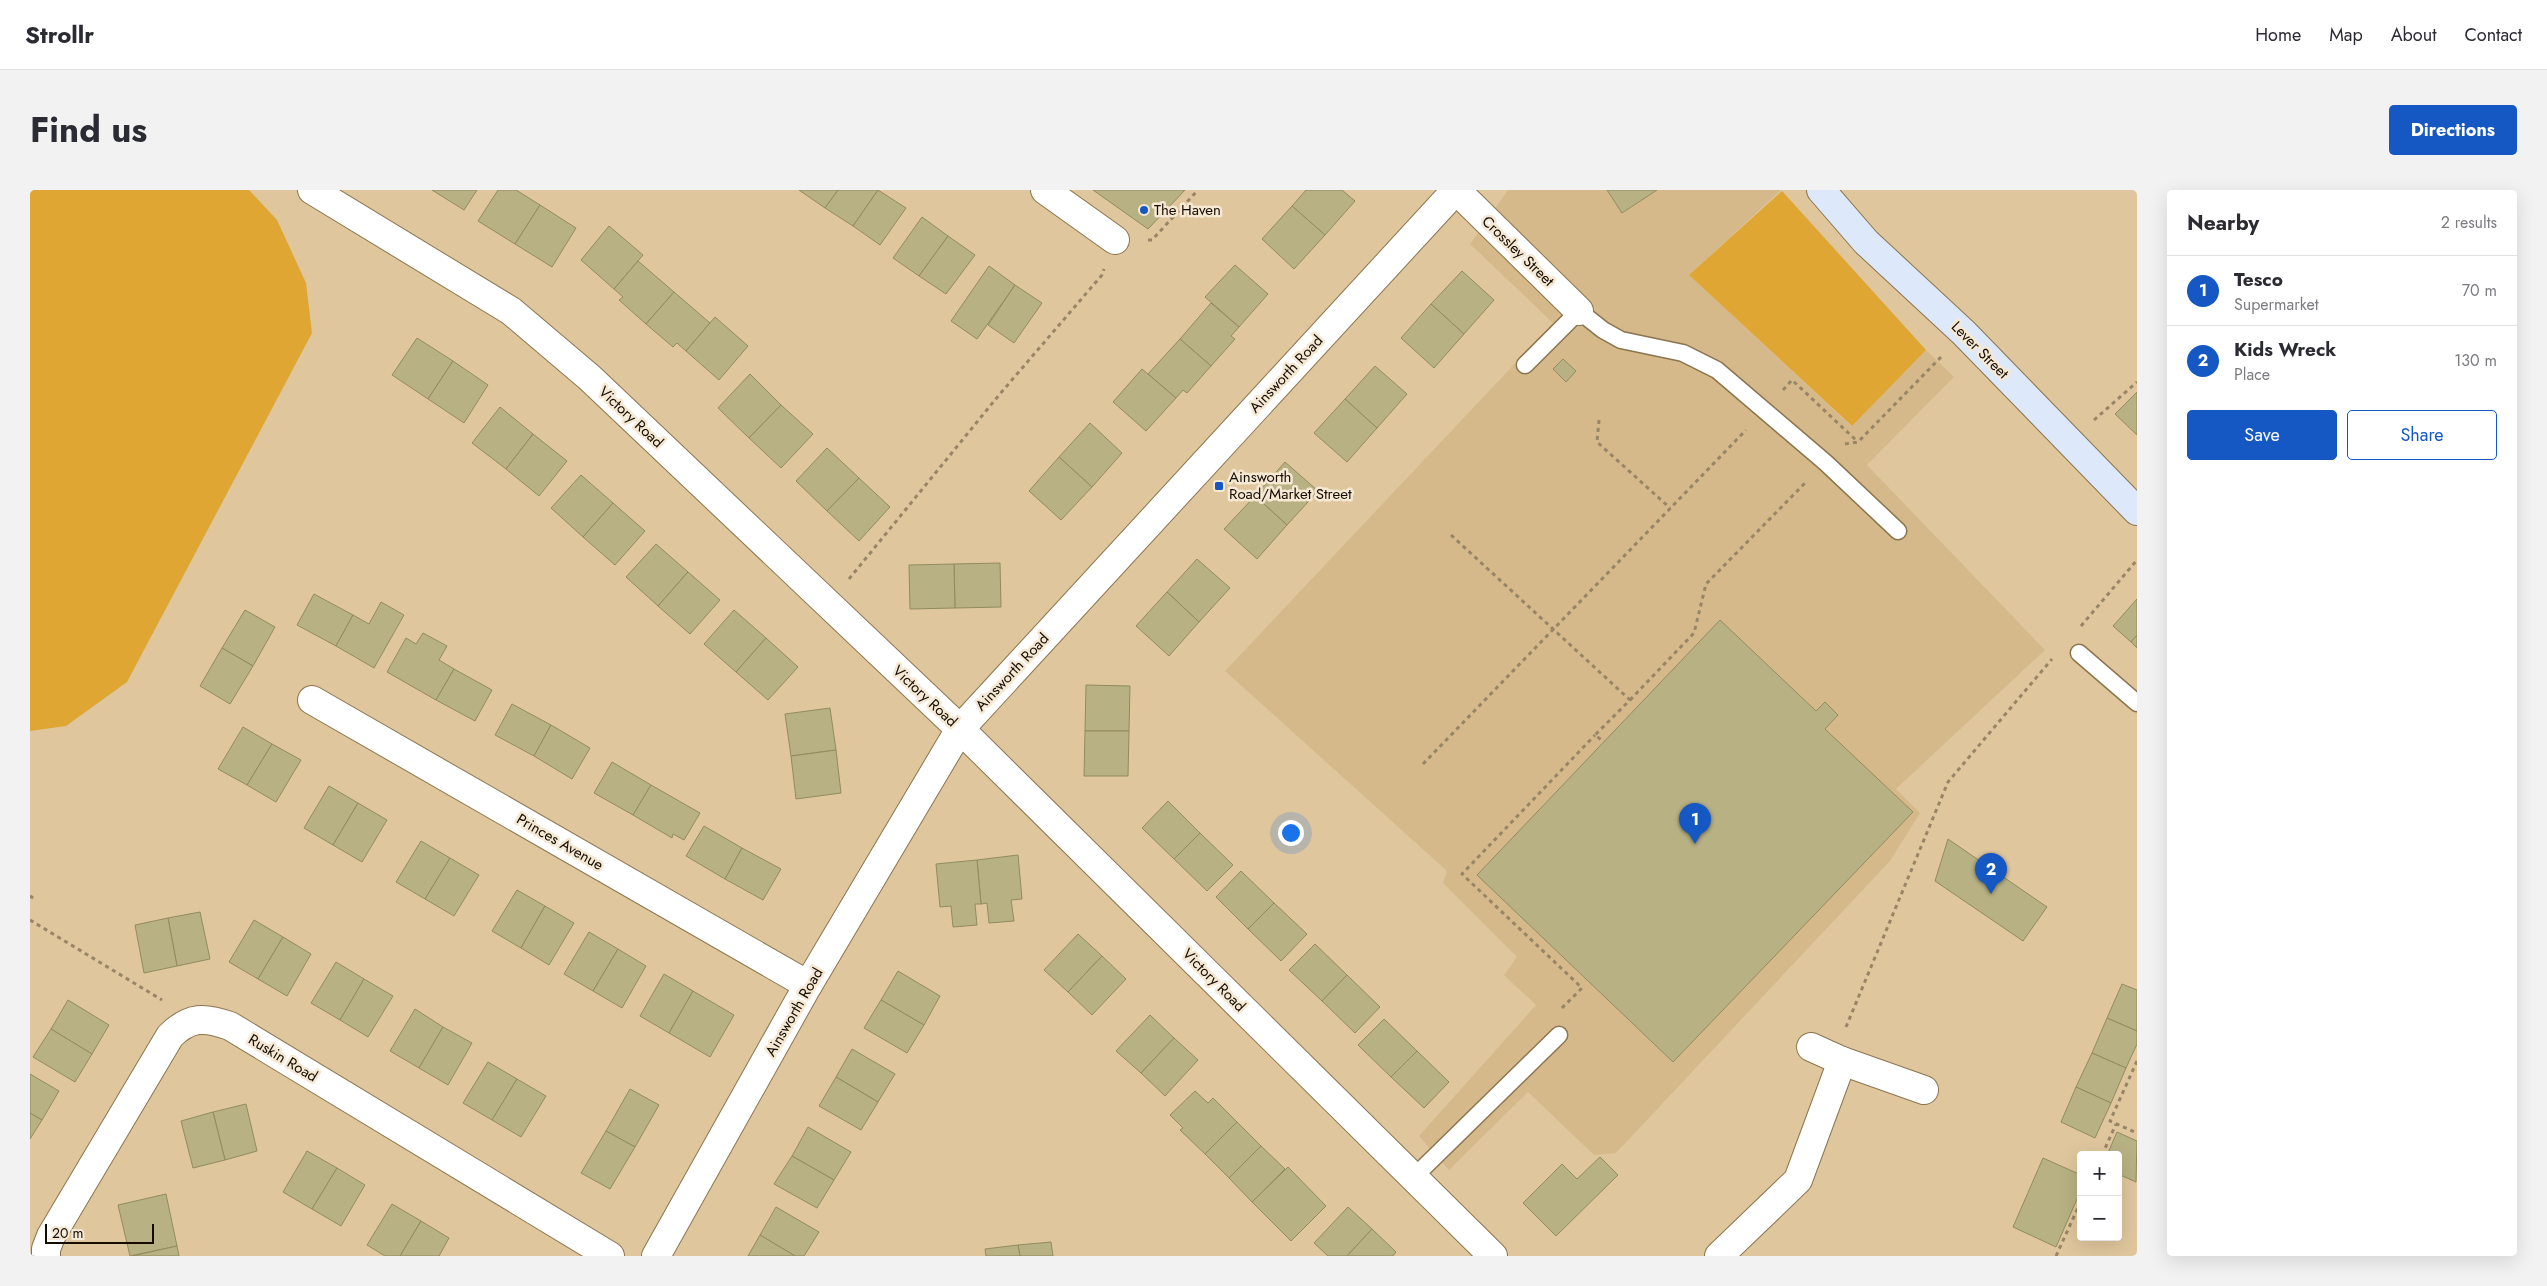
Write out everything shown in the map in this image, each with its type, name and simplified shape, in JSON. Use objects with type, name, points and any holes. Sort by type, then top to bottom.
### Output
[{"type":"main road","name":"Lever Street","points":[[1821,190],[1866,242],[1964,333],[2137,511]]},
{"type":"street","points":[[1045,190],[1115,240]]},
{"type":"street","name":"Crossley Street","points":[[1456,190],[1579,311]]},
{"type":"street","name":"Ainsworth Road","points":[[656,1256],[808,986],[960,729],[1456,190]]},
{"type":"street","name":"Victory Road","points":[[320,192],[511,311],[590,378],[960,729],[1493,1256]]},
{"type":"street","name":"Princes Avenue","points":[[312,700],[808,986]]},
{"type":"street","name":"Ruskin Road","points":[[196,1020],[212,1019],[230,1026],[610,1256]]},
{"type":"street","points":[[46,1256],[46,1248],[51,1236],[170,1036],[181,1025],[196,1020]]},
{"type":"street","points":[[1719,1256],[1798,1180],[1829,1055],[1924,1090]]},
{"type":"lane","points":[[1524,365],[1579,311],[1603,330],[1621,340],[1683,353],[1717,370],[1763,412],[1826,463],[1898,531]]},
{"type":"lane","points":[[2079,653],[2137,704]]},
{"type":"lane","points":[[1414,1177],[1559,1035]]},
{"type":"path","points":[[828,604],[999,395],[1102,275],[1115,240],[1152,240],[1198,190]]},
{"type":"path","points":[[1559,1035],[1550,1020],[1582,988],[1462,874],[1694,633],[1706,584],[1844,444],[1858,442],[1964,333]]},
{"type":"path","points":[[1423,764],[1792,380],[1858,442]]},
{"type":"path","points":[[2069,441],[2137,382]]},
{"type":"path","points":[[1599,420],[1597,442],[1670,508]]},
{"type":"path","points":[[1451,534],[1630,700]]},
{"type":"path","points":[[2080,627],[2137,560]]},
{"type":"path","points":[[1829,1055],[1948,782],[2054,657]]},
{"type":"path","points":[[1595,735],[1604,742]]},
{"type":"path","points":[[30,896],[32,897],[30,901]]},
{"type":"path","points":[[30,920],[196,1020]]},
{"type":"path","points":[[2137,1061],[2110,1121],[2137,1133]]},
{"type":"path","points":[[2104,1151],[2116,1124]]},
{"type":"path","points":[[2056,1256],[2077,1210]]},
{"type":"shaded area","points":[[30,190],[249,190],[277,220],[306,283],[312,333],[127,682],[66,726],[30,731]]},
{"type":"shaded area","points":[[1508,190],[1781,190],[1689,275],[1851,426],[1926,350],[1954,377],[1867,465],[2045,650],[1896,789],[1920,813],[1890,861],[1616,1153],[1594,1155],[1528,1092],[1449,1170],[1419,1136],[1536,1005],[1504,975],[1517,957],[1443,883],[1447,871],[1225,671],[1553,323],[1470,244]]},
{"type":"shaded area","points":[[1782,191],[1926,350],[1852,426],[1689,275]]},
{"type":"building","points":[[432,190],[477,190],[464,210]]},
{"type":"building","points":[[498,190],[516,190],[540,205],[515,244],[478,221]]},
{"type":"building","points":[[799,190],[838,190],[825,208]]},
{"type":"building","points":[[838,190],[878,190],[853,226],[825,208]]},
{"type":"building","points":[[878,190],[906,208],[880,245],[853,226]]},
{"type":"building","name":"The Haven","points":[[1093,190],[1185,190],[1148,229]]},
{"type":"building","points":[[1306,190],[1342,190],[1355,201],[1325,235],[1292,206]]},
{"type":"building","points":[[1607,190],[1657,190],[1622,213]]},
{"type":"building","points":[[540,205],[576,228],[552,267],[515,244]]},
{"type":"building","points":[[1292,206],[1325,235],[1294,269],[1262,239]]},
{"type":"building","points":[[922,217],[948,236],[919,276],[893,258]]},
{"type":"building","points":[[609,226],[643,255],[614,289],[581,260]]},
{"type":"building","points":[[948,236],[975,255],[946,294],[919,276]]},
{"type":"building","points":[[638,261],[674,292],[646,324],[619,300],[623,297],[614,289]]},
{"type":"building","points":[[1235,265],[1268,294],[1239,327],[1205,297]]},
{"type":"building","points":[[989,266],[1015,285],[977,339],[951,321]]},
{"type":"building","points":[[1462,271],[1494,300],[1464,334],[1431,304]]},
{"type":"building","points":[[1015,285],[1042,303],[1014,343],[988,325]]},
{"type":"building","points":[[674,292],[710,323],[686,351],[677,343],[673,347],[646,324]]},
{"type":"building","points":[[1211,303],[1239,327],[1231,336],[1235,339],[1211,366],[1180,339]]},
{"type":"building","points":[[1431,304],[1464,334],[1434,368],[1401,338]]},
{"type":"building","points":[[715,317],[748,346],[719,380],[686,351]]},
{"type":"building","points":[[417,338],[453,361],[428,399],[392,375]]},
{"type":"building","points":[[1180,339],[1211,366],[1187,393],[1183,390],[1176,398],[1148,374]]},
{"type":"building","points":[[1563,359],[1576,371],[1566,382],[1553,369]]},
{"type":"building","points":[[453,361],[488,385],[464,423],[428,399]]},
{"type":"building","points":[[1375,366],[1407,394],[1377,428],[1345,399]]},
{"type":"building","points":[[1142,369],[1176,398],[1146,431],[1113,402]]},
{"type":"building","points":[[750,374],[781,405],[749,438],[718,408]]},
{"type":"building","points":[[2137,392],[2137,435],[2115,414]]},
{"type":"building","points":[[1345,399],[1377,428],[1347,462],[1314,433]]},
{"type":"building","points":[[781,405],[813,434],[781,468],[749,438]]},
{"type":"building","points":[[500,407],[533,434],[506,469],[472,443]]},
{"type":"building","points":[[1090,423],[1122,453],[1092,487],[1059,457]]},
{"type":"building","points":[[533,434],[567,461],[539,496],[506,469]]},
{"type":"building","points":[[827,448],[859,478],[827,511],[796,481]]},
{"type":"building","points":[[1059,457],[1092,487],[1061,520],[1029,491]]},
{"type":"building","points":[[1285,462],[1318,491],[1287,525],[1255,496]]},
{"type":"building","points":[[581,475],[613,503],[583,537],[551,508]]},
{"type":"building","points":[[859,478],[890,507],[859,541],[827,511]]},
{"type":"building","points":[[1255,496],[1287,525],[1257,559],[1224,529]]},
{"type":"building","points":[[613,503],[645,531],[615,565],[583,537]]},
{"type":"building","points":[[656,544],[688,572],[658,606],[626,577]]},
{"type":"building","points":[[1197,559],[1230,588],[1199,622],[1167,592]]},
{"type":"building","points":[[1000,563],[1001,607],[955,608],[954,564]]},
{"type":"building","points":[[954,564],[955,608],[910,609],[909,565]]},
{"type":"building","points":[[688,572],[720,600],[690,634],[658,606]]},
{"type":"building","points":[[1167,592],[1199,622],[1169,656],[1136,626]]},
{"type":"building","points":[[314,594],[353,615],[336,646],[297,625]]},
{"type":"building","points":[[2137,599],[2137,635],[2131,642],[2113,626]]},
{"type":"building","points":[[381,602],[404,615],[374,668],[336,646],[353,615],[369,624]]},
{"type":"building","points":[[245,610],[275,627],[253,666],[222,648]]},
{"type":"building","points":[[734,610],[766,638],[736,672],[704,644]]},
{"type":"building","points":[[1720,620],[1816,711],[1825,702],[1838,715],[1825,729],[1913,812],[1673,1062],[1477,875]]},
{"type":"building","points":[[423,633],[447,646],[439,660],[454,669],[436,700],[387,672],[406,638],[416,644]]},
{"type":"building","points":[[2137,635],[2137,648],[2131,642]]},
{"type":"building","points":[[766,638],[798,667],[768,700],[736,672]]},
{"type":"building","points":[[222,648],[253,666],[230,704],[200,686]]},
{"type":"building","points":[[454,669],[492,690],[475,721],[436,700]]},
{"type":"building","points":[[1086,685],[1130,686],[1129,731],[1085,731]]},
{"type":"building","points":[[512,704],[551,725],[534,756],[495,735]]},
{"type":"building","points":[[830,708],[836,750],[791,756],[785,714]]},
{"type":"building","points":[[551,725],[590,748],[572,779],[534,756]]},
{"type":"building","points":[[243,727],[272,744],[247,785],[218,769]]},
{"type":"building","points":[[1085,731],[1129,731],[1128,776],[1084,776]]},
{"type":"building","points":[[272,744],[301,760],[276,802],[247,785]]},
{"type":"building","points":[[836,750],[841,793],[796,799],[791,756]]},
{"type":"building","points":[[612,762],[651,785],[633,815],[594,793]]},
{"type":"building","points":[[651,785],[700,813],[684,840],[673,834],[672,838],[633,815]]},
{"type":"building","points":[[329,786],[358,803],[333,845],[304,828]]},
{"type":"building","points":[[1168,801],[1200,833],[1174,859],[1142,828]]},
{"type":"building","points":[[358,803],[387,820],[362,862],[333,845]]},
{"type":"building","points":[[704,826],[742,848],[725,879],[686,856]]},
{"type":"building","points":[[1200,833],[1233,865],[1207,891],[1174,859]]},
{"type":"building","points":[[1948,839],[2047,907],[2023,941],[1935,881]]},
{"type":"building","points":[[421,841],[450,858],[425,899],[396,882]]},
{"type":"building","points":[[742,848],[781,869],[763,900],[725,879]]},
{"type":"building","points":[[1018,855],[1022,899],[1011,900],[1014,921],[989,923],[987,903],[981,904],[977,860]]},
{"type":"building","points":[[450,858],[479,875],[454,916],[425,899]]},
{"type":"building","points":[[977,860],[981,904],[975,904],[977,925],[953,927],[951,906],[940,907],[936,864]]},
{"type":"building","points":[[1241,871],[1274,903],[1248,929],[1216,897]]},
{"type":"building","points":[[517,890],[545,906],[521,948],[492,931]]},
{"type":"building","points":[[1274,903],[1307,934],[1281,961],[1248,929]]},
{"type":"building","points":[[545,906],[574,923],[549,965],[521,948]]},
{"type":"building","points":[[200,912],[210,959],[177,966],[168,918]]},
{"type":"building","points":[[168,918],[177,966],[144,973],[135,925]]},
{"type":"building","points":[[254,920],[283,937],[258,979],[229,962]]},
{"type":"building","points":[[589,932],[618,949],[593,991],[564,974]]},
{"type":"building","points":[[1078,934],[1102,956],[1068,992],[1044,970]]},
{"type":"building","points":[[283,937],[311,954],[287,996],[258,979]]},
{"type":"building","points":[[1315,944],[1347,975],[1322,1001],[1289,970]]},
{"type":"building","points":[[618,949],[646,966],[622,1008],[593,991]]},
{"type":"building","points":[[1102,956],[1126,979],[1092,1015],[1068,992]]},
{"type":"building","points":[[336,962],[364,979],[340,1020],[311,1003]]},
{"type":"building","points":[[898,971],[940,996],[924,1025],[881,1000]]},
{"type":"building","points":[[664,974],[693,991],[669,1033],[640,1016]]},
{"type":"building","points":[[1347,975],[1380,1007],[1355,1033],[1322,1001]]},
{"type":"building","points":[[364,979],[393,996],[368,1037],[340,1020]]},
{"type":"building","points":[[2122,984],[2137,990],[2137,1031],[2107,1018]]},
{"type":"building","points":[[693,991],[734,1015],[710,1057],[669,1033]]},
{"type":"building","points":[[68,1000],[109,1025],[92,1054],[51,1029]]},
{"type":"building","points":[[881,1000],[924,1025],[907,1053],[864,1028]]},
{"type":"building","points":[[415,1009],[443,1027],[419,1068],[390,1051]]},
{"type":"building","points":[[1150,1015],[1174,1038],[1141,1073],[1116,1051]]},
{"type":"building","points":[[2107,1018],[2137,1031],[2137,1044],[2126,1068],[2092,1053]]},
{"type":"building","points":[[1384,1019],[1417,1051],[1391,1077],[1358,1045]]},
{"type":"building","points":[[443,1027],[472,1043],[448,1085],[419,1068]]},
{"type":"building","points":[[51,1029],[92,1054],[75,1082],[33,1057]]},
{"type":"building","points":[[1174,1038],[1198,1060],[1165,1096],[1141,1073]]},
{"type":"building","points":[[852,1049],[895,1074],[878,1102],[836,1077]]},
{"type":"building","points":[[1417,1051],[1449,1082],[1424,1108],[1391,1077]]},
{"type":"building","points":[[2092,1053],[2126,1068],[2111,1103],[2076,1087]]},
{"type":"building","points":[[488,1062],[517,1079],[492,1120],[463,1103]]},
{"type":"building","points":[[30,1074],[59,1091],[42,1120],[30,1113]]},
{"type":"building","points":[[836,1077],[878,1102],[861,1130],[819,1106]]},
{"type":"building","points":[[517,1079],[546,1096],[521,1137],[492,1120]]},
{"type":"building","points":[[2076,1087],[2111,1103],[2095,1138],[2061,1122]]},
{"type":"building","points":[[630,1089],[659,1105],[635,1147],[606,1131]]},
{"type":"building","points":[[1195,1091],[1208,1103],[1213,1098],[1237,1122],[1205,1154],[1180,1130],[1183,1128],[1170,1115]]},
{"type":"building","points":[[246,1104],[257,1151],[225,1160],[213,1112]]},
{"type":"building","points":[[213,1112],[225,1160],[193,1168],[181,1121]]},
{"type":"building","points":[[30,1113],[42,1120],[30,1139]]},
{"type":"building","points":[[1237,1122],[1261,1146],[1229,1178],[1205,1154]]},
{"type":"building","points":[[808,1127],[851,1152],[834,1180],[792,1156]]},
{"type":"building","points":[[606,1131],[635,1147],[610,1189],[581,1173]]},
{"type":"building","points":[[2117,1132],[2137,1141],[2136,1182],[2122,1176],[2122,1151],[2109,1151]]},
{"type":"building","points":[[1261,1146],[1285,1169],[1252,1202],[1229,1178]]},
{"type":"building","points":[[307,1151],[337,1168],[312,1209],[283,1192]]},
{"type":"building","points":[[792,1156],[834,1180],[817,1208],[774,1184]]},
{"type":"building","points":[[1600,1157],[1618,1175],[1556,1236],[1523,1203],[1562,1164],[1577,1179]]},
{"type":"building","points":[[2043,1158],[2077,1173],[2077,1199],[2056,1247],[2013,1227]]},
{"type":"building","points":[[1288,1167],[1326,1206],[1291,1241],[1252,1202]]},
{"type":"building","points":[[337,1168],[365,1185],[341,1226],[312,1209]]},
{"type":"building","points":[[166,1194],[177,1246],[130,1256],[118,1205]]},
{"type":"building","points":[[392,1204],[421,1221],[400,1256],[385,1256],[367,1245]]},
{"type":"building","points":[[776,1207],[819,1232],[804,1256],[795,1256],[760,1235]]},
{"type":"building","points":[[1348,1207],[1372,1229],[1347,1256],[1328,1256],[1314,1243]]},
{"type":"building","points":[[421,1221],[449,1238],[439,1256],[400,1256]]},
{"type":"building","points":[[1372,1229],[1396,1252],[1393,1256],[1347,1256]]},
{"type":"building","points":[[760,1235],[795,1256],[748,1256]]},
{"type":"building","points":[[1051,1242],[1053,1256],[1020,1256],[1018,1245]]},
{"type":"building","points":[[1018,1245],[1020,1256],[986,1256],[985,1249]]},
{"type":"building","points":[[177,1246],[179,1256],[132,1256]]},
{"type":"place","name":"The Haven","points":[[1144,210]]},
{"type":"place","name":"Ainsworth Road/Market Street","points":[[1219,486]]},
{"type":"place","name":"Tesco","points":[[1695,844]]},
{"type":"place","name":"Kids Wreck","points":[[1991,894]]}]
